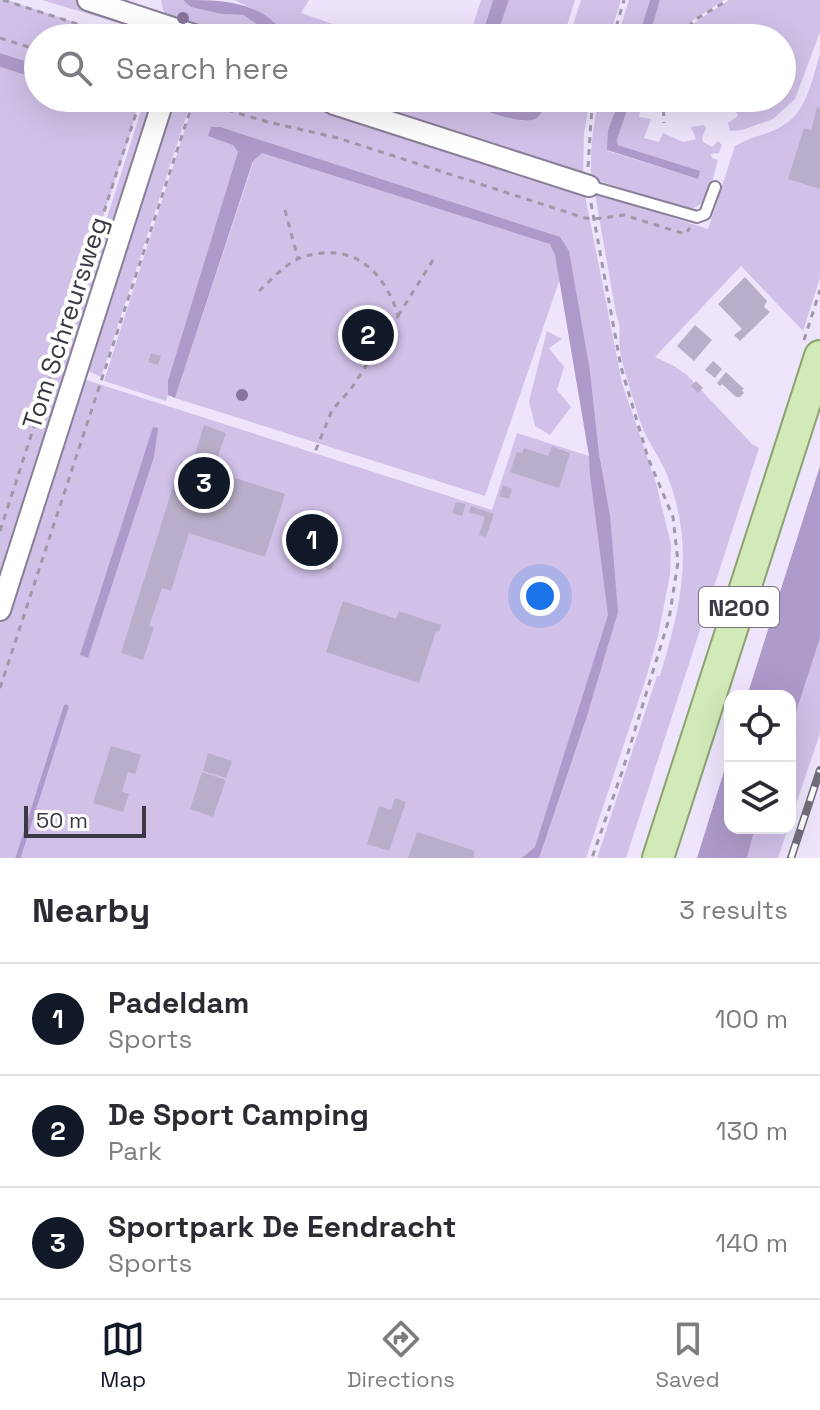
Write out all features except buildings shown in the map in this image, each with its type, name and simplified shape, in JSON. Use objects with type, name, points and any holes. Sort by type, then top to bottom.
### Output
[{"type":"main road","name":"N200","points":[[658,858],[820,356]]},
{"type":"main road","name":"N200","points":[[733,690],[820,421]]},
{"type":"main road","name":"N200","points":[[679,858],[724,717]]},
{"type":"street","points":[[88,0],[150,9],[174,24]]},
{"type":"street","name":"Tom Schreursweg","points":[[0,610],[160,112]]},
{"type":"street","points":[[356,112],[589,186]]},
{"type":"lane","points":[[589,186],[697,217],[705,214],[715,187]]},
{"type":"path","points":[[3,0],[78,24]]},
{"type":"path","points":[[617,24],[624,0]]},
{"type":"path","points":[[691,24],[728,0]]},
{"type":"path","points":[[0,38],[24,46]]},
{"type":"path","points":[[0,531],[136,112]]},
{"type":"path","points":[[0,688],[189,112]]},
{"type":"path","points":[[234,112],[338,138],[594,219],[624,215],[685,234],[697,217]]},
{"type":"path","points":[[591,112],[587,158],[589,186],[621,367],[648,458],[673,517],[678,562],[669,619],[592,858]]},
{"type":"path","points":[[664,112],[664,123]]},
{"type":"path","points":[[285,210],[298,259]]},
{"type":"path","points":[[259,291],[298,259],[310,254],[346,254],[361,261],[377,275],[393,298],[398,316]]},
{"type":"path","points":[[315,452],[332,410],[351,389],[433,260]]},
{"type":"shaded area","points":[[0,0],[80,24],[24,24],[24,61],[0,53]]},
{"type":"shaded area","points":[[42,0],[83,0],[135,17],[133,24],[122,24]]},
{"type":"shaded area","points":[[161,0],[183,0],[192,7],[221,14],[243,15],[256,24],[190,24],[168,16]]},
{"type":"shaded area","points":[[183,0],[242,5],[260,12],[276,24],[256,24],[243,15],[191,7]]},
{"type":"shaded area","points":[[234,0],[309,0],[301,13],[333,24],[275,24],[260,12]]},
{"type":"shaded area","points":[[481,0],[493,0],[485,24],[473,24]]},
{"type":"shaded area","points":[[493,0],[509,0],[501,24],[485,24]]},
{"type":"shaded area","points":[[509,0],[575,0],[567,24],[501,24]]},
{"type":"shaded area","points":[[581,0],[621,0],[613,24],[573,24]]},
{"type":"shaded area","points":[[629,0],[650,0],[642,24],[621,24]]},
{"type":"shaded area","points":[[650,0],[660,0],[653,24],[642,24]]},
{"type":"shaded area","points":[[660,0],[724,0],[689,24],[653,24]]},
{"type":"shaded area","points":[[729,0],[820,0],[820,32],[796,96],[796,24],[693,24]]},
{"type":"shaded area","points":[[0,53],[24,61],[24,75],[0,67]]},
{"type":"shaded area","points":[[820,54],[820,278],[803,331],[741,266],[655,357],[687,375],[759,448],[626,858],[597,858],[657,676],[660,676],[679,601],[683,553],[681,529],[668,477],[642,427],[622,360],[619,323],[595,193],[708,229],[735,146],[776,129],[797,113],[807,94]]},
{"type":"shaded area","points":[[0,67],[24,75],[24,112],[136,112],[52,369],[492,510],[517,433],[589,456],[610,515],[590,371],[562,273],[485,496],[175,398],[253,163],[240,159],[166,401],[104,381],[190,112],[340,112],[584,190],[622,383],[656,483],[671,544],[670,575],[658,636],[586,858],[0,858]]},
{"type":"shaded area","points":[[141,112],[153,112],[70,369],[60,366]]},
{"type":"shaded area","points":[[171,112],[187,112],[101,377],[88,371]]},
{"type":"shaded area","points":[[387,112],[492,112],[524,121],[541,112],[588,112],[583,175]]},
{"type":"shaded area","points":[[490,112],[542,112],[532,120]]},
{"type":"shaded area","points":[[597,112],[615,112],[608,130],[608,151],[698,179],[699,171],[618,145],[626,112],[640,112],[639,117],[651,119],[644,138],[659,142],[663,133],[683,142],[696,139],[691,127],[704,125],[703,142],[712,147],[718,141],[722,145],[719,153],[711,154],[718,160],[705,199],[693,208],[684,209],[591,178]]},
{"type":"shaded area","points":[[615,112],[626,112],[618,145],[700,171],[698,179],[607,150],[608,130]]},
{"type":"shaded area","points":[[736,112],[781,112],[773,119],[730,131],[728,123],[738,116]]},
{"type":"shaded area","points":[[211,127],[220,127],[560,237],[569,251],[610,515],[618,612],[539,858],[522,858],[535,847],[608,615],[589,456],[555,255],[550,244],[262,153],[253,161],[175,398],[168,395],[168,381],[238,152],[233,145],[208,136]]},
{"type":"shaded area","points":[[547,331],[562,339],[549,348],[564,367],[557,390],[571,407],[550,435],[535,426],[529,401]]},
{"type":"shaded area","points":[[153,427],[158,428],[154,457],[88,658],[80,655]]},
{"type":"shaded area","points":[[820,466],[820,638],[796,712],[796,690],[749,690]]},
{"type":"shaded area","points":[[820,638],[820,733],[796,804],[796,762],[796,712]]},
{"type":"shaded area","points":[[724,771],[724,834],[753,834],[747,858],[697,858]]},
{"type":"shaded area","points":[[753,834],[786,834],[778,858],[747,858]]},
{"type":"waterway","points":[[18,858],[66,707]]},
{"type":"railway","points":[[791,858],[820,770]]},
{"type":"place","name":"De Sport Camping","points":[[368,335]]},
{"type":"place","name":"Sportpark De Eendracht","points":[[204,483]]},
{"type":"place","name":"Padeldam","points":[[312,540]]}]
